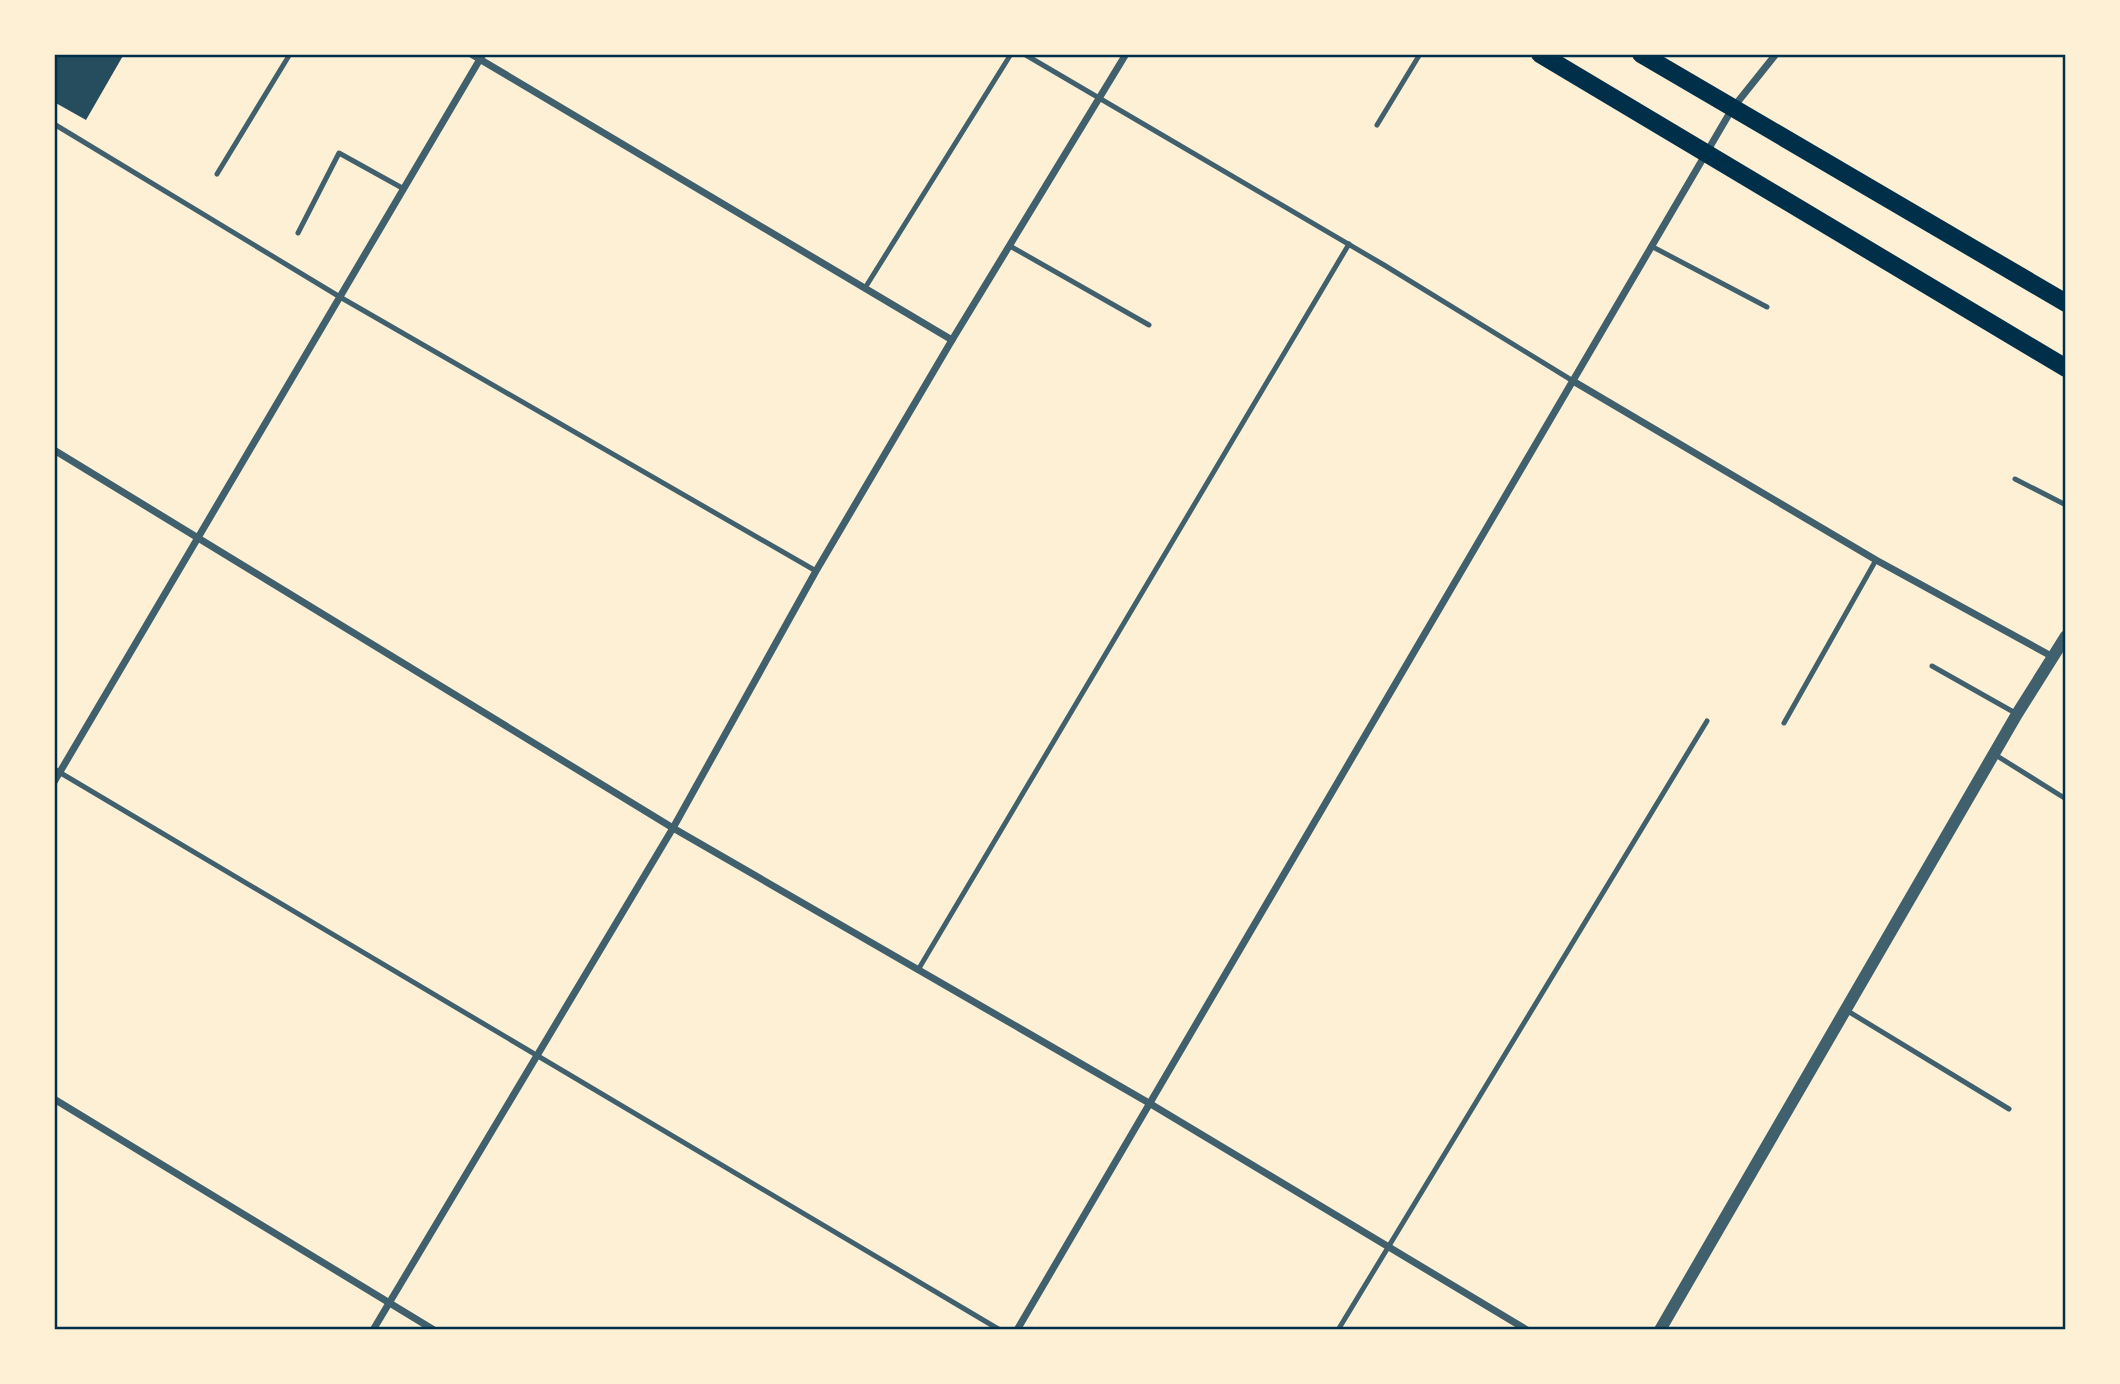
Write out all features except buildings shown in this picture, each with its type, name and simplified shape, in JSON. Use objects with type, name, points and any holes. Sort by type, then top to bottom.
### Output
[{"type":"main road","points":[[1540,54],[2066,368]]},
{"type":"main road","points":[[1641,54],[2066,303]]},
{"type":"street","points":[[471,54],[482,57],[952,340]]},
{"type":"street","points":[[373,1330],[538,1058],[673,828],[816,571],[952,340],[1126,54]]},
{"type":"street","points":[[1017,1330],[1705,154],[1732,109],[1776,54]]},
{"type":"street","points":[[54,782],[57,770],[198,539],[482,57]]},
{"type":"street","points":[[1573,381],[1876,560],[2053,657]]},
{"type":"street","points":[[54,450],[673,828],[1149,1103],[1527,1330]]},
{"type":"street","points":[[1660,1330],[2017,714],[2066,636]]},
{"type":"street","points":[[54,1099],[434,1330]]},
{"type":"lane","points":[[217,174],[290,54]]},
{"type":"lane","points":[[865,288],[1010,54]]},
{"type":"lane","points":[[1024,54],[1349,244],[1573,381]]},
{"type":"lane","points":[[1377,124],[1420,54]]},
{"type":"lane","points":[[54,124],[340,296],[816,571]]},
{"type":"lane","points":[[298,233],[339,153],[404,189]]},
{"type":"lane","points":[[918,971],[1349,244]]},
{"type":"lane","points":[[1010,246],[1149,325]]},
{"type":"lane","points":[[1651,246],[1767,307]]},
{"type":"lane","points":[[2015,479],[2066,505]]},
{"type":"lane","points":[[1784,723],[1876,560]]},
{"type":"lane","points":[[1932,666],[2017,714]]},
{"type":"lane","points":[[1338,1330],[1707,721]]},
{"type":"lane","points":[[1994,754],[2066,799]]},
{"type":"lane","points":[[57,770],[1000,1330]]},
{"type":"lane","points":[[1846,1010],[2009,1108]]}]
